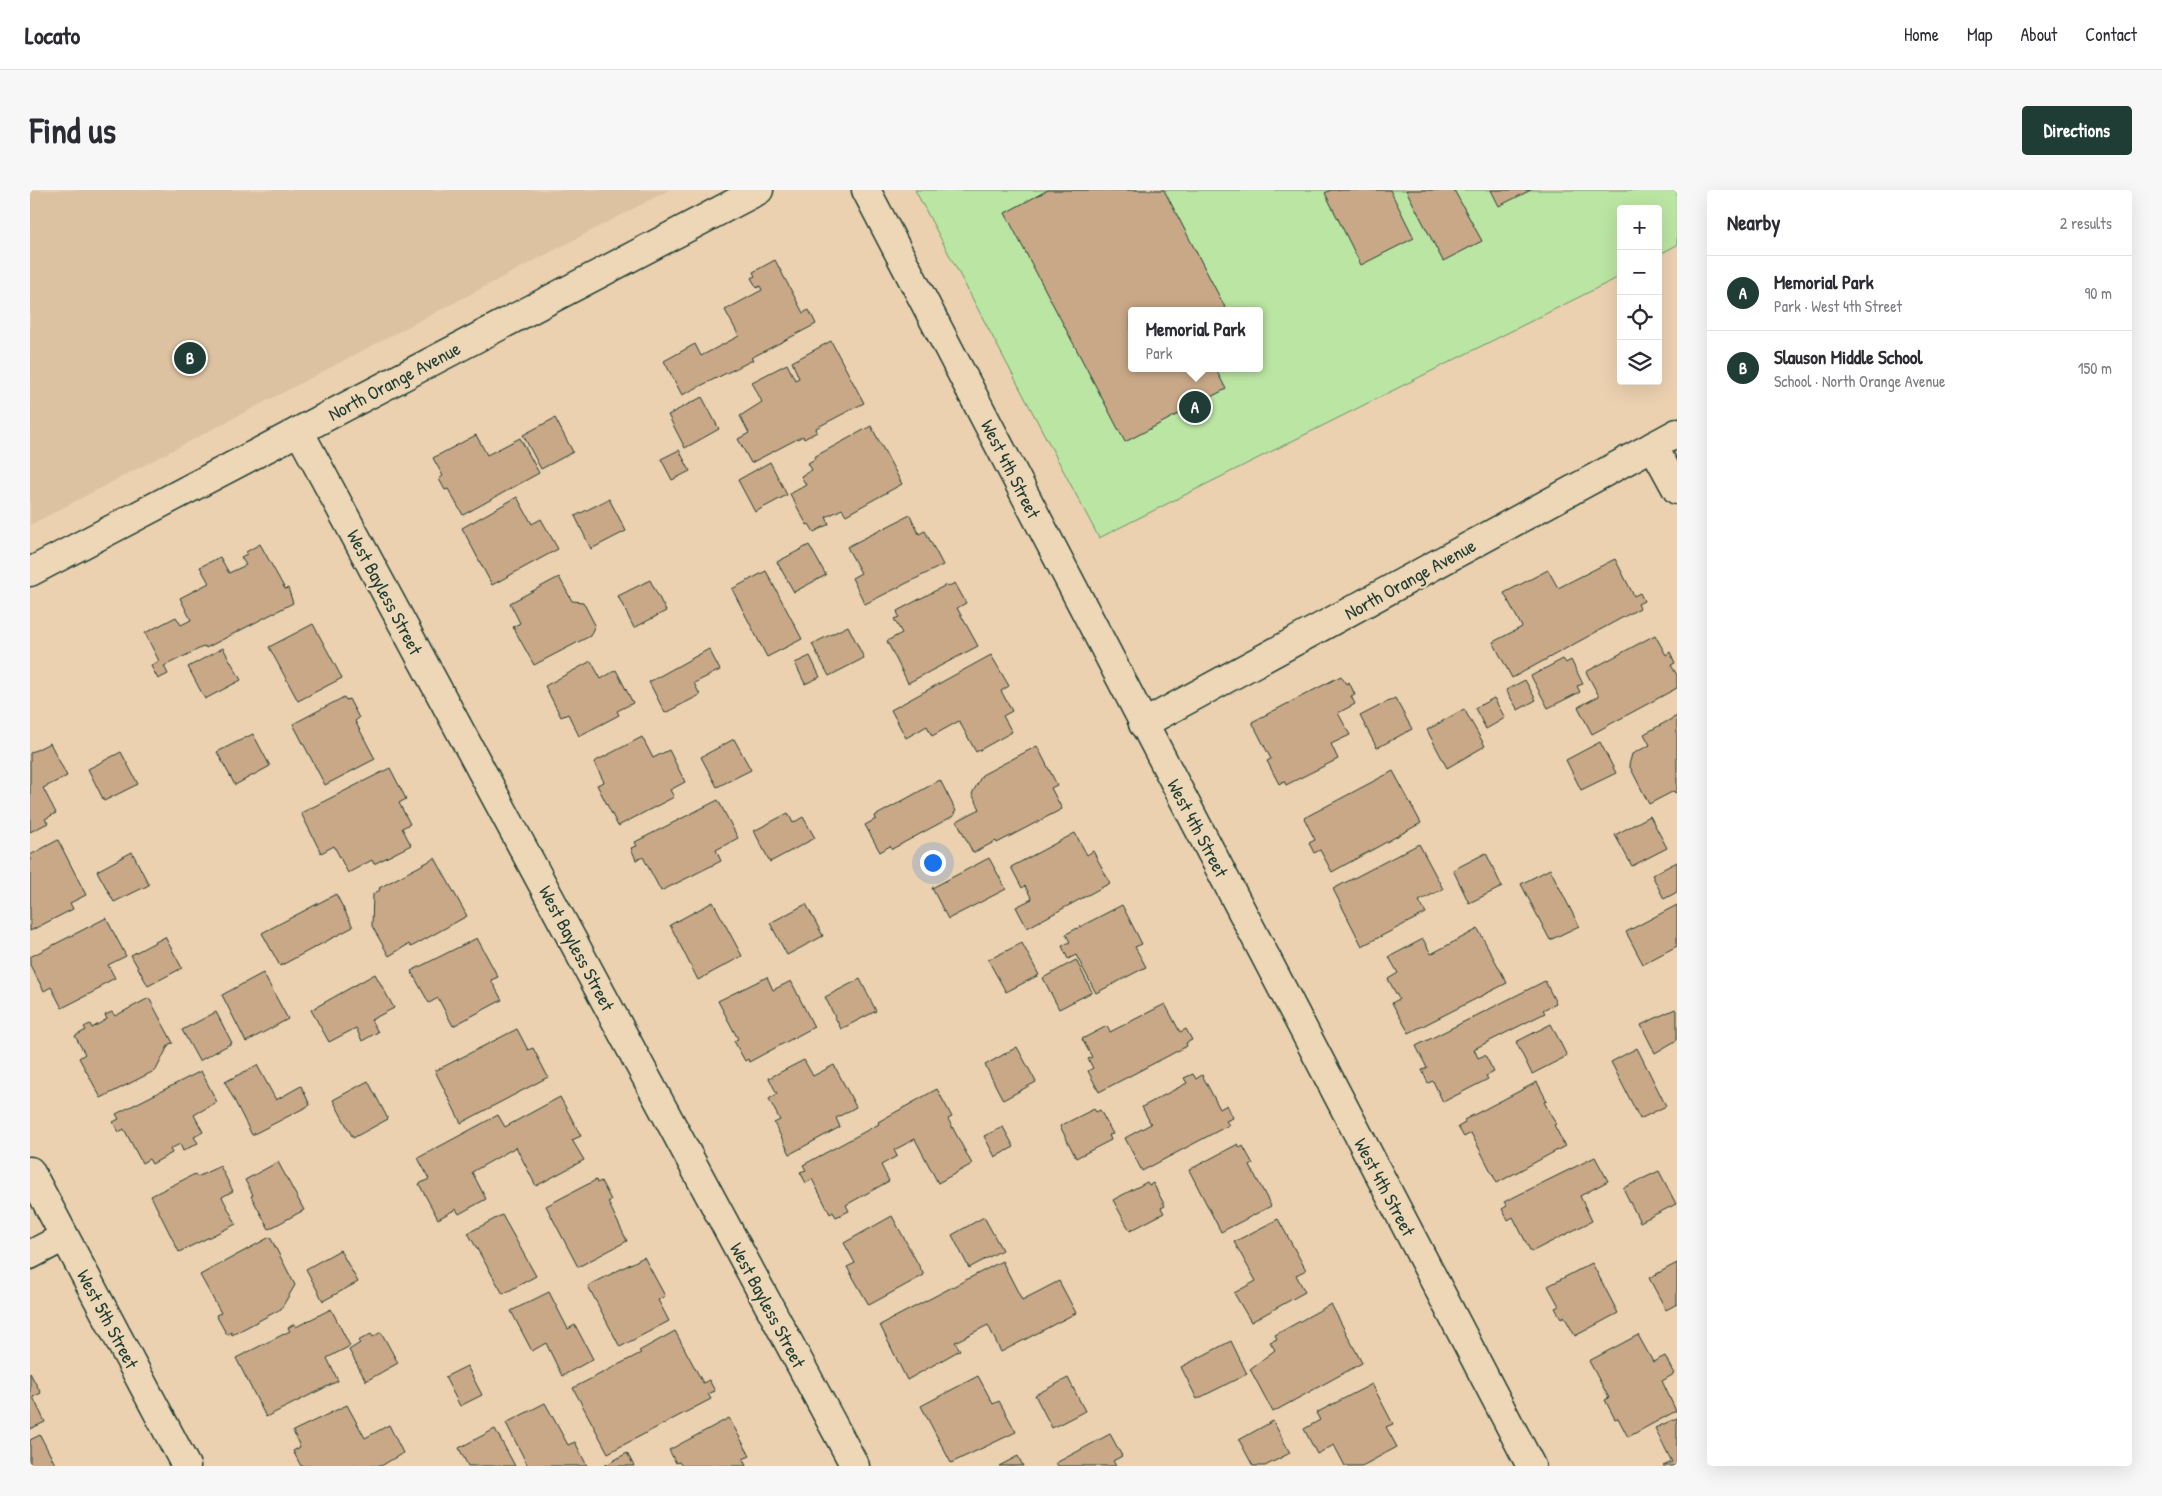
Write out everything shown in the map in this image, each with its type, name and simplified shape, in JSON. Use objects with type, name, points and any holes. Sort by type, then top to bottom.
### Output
[{"type":"street","name":"North Orange Avenue","points":[[30,572],[758,190]]},
{"type":"street","name":"West 4th Street","points":[[866,190],[1531,1466]]},
{"type":"street","name":"West Bayless Street","points":[[299,431],[854,1466]]},
{"type":"street","name":"North Orange Avenue","points":[[1143,724],[1665,439]]},
{"type":"street","points":[[1665,439],[1677,490]]},
{"type":"street","name":"West 5th Street","points":[[30,1171],[186,1466]]},
{"type":"street","points":[[30,1255],[64,1237]]},
{"type":"shaded area","points":[[30,190],[669,190],[30,525]]},
{"type":"green space","points":[[915,190],[1677,190],[1677,245],[1662,253],[1662,205],[1617,205],[1617,278],[1099,538]]},
{"type":"building","points":[[1048,190],[1164,190],[1225,307],[1128,307],[1128,372],[1217,372],[1226,389],[1125,442],[1005,213]]},
{"type":"building","points":[[1331,190],[1390,190],[1414,238],[1361,265],[1325,193]]},
{"type":"building","points":[[1406,190],[1454,190],[1482,241],[1443,261]]},
{"type":"building","points":[[1491,190],[1531,190],[1499,206]]},
{"type":"building","points":[[775,260],[803,313],[809,310],[816,324],[751,358],[753,360],[682,395],[664,361],[695,344],[701,356],[739,336],[725,310],[762,290],[760,286],[757,288],[751,278],[755,276],[753,272]]},
{"type":"building","points":[[831,341],[864,403],[816,428],[817,432],[804,439],[803,436],[751,463],[738,439],[749,433],[740,416],[762,402],[752,382],[787,364],[795,380],[799,378],[792,362]]},
{"type":"building","points":[[702,397],[719,429],[685,448],[668,415]]},
{"type":"building","points":[[555,418],[573,452],[541,469],[523,435]]},
{"type":"building","points":[[871,426],[902,484],[846,515],[842,509],[826,517],[829,524],[814,532],[809,524],[807,525],[790,494],[806,485],[801,476],[812,470],[808,463],[815,459],[814,457]]},
{"type":"building","points":[[476,435],[487,455],[520,438],[539,473],[463,515],[448,489],[445,490],[439,479],[443,476],[433,458]]},
{"type":"building","points":[[679,450],[690,471],[672,480],[661,459]]},
{"type":"building","points":[[770,462],[787,495],[755,512],[738,480]]},
{"type":"building","points":[[517,497],[532,524],[541,519],[558,549],[492,585],[462,528]]},
{"type":"building","points":[[609,499],[626,531],[591,549],[575,516]]},
{"type":"building","points":[[910,515],[919,534],[925,531],[943,565],[865,604],[852,578],[861,573],[847,547]]},
{"type":"building","points":[[260,544],[285,589],[288,588],[293,603],[206,648],[205,646],[164,666],[168,674],[158,679],[151,666],[159,661],[145,633],[176,617],[181,625],[191,620],[180,598],[209,583],[200,567],[220,557],[229,573],[246,565],[241,557]]},
{"type":"building","points":[[809,545],[826,575],[794,592],[777,562]]},
{"type":"building","points":[[1615,559],[1634,596],[1640,593],[1644,601],[1638,604],[1640,608],[1512,678],[1493,642],[1522,627],[1504,593],[1548,570],[1558,588]]},
{"type":"building","points":[[766,571],[802,639],[767,657],[732,589]]},
{"type":"building","points":[[559,577],[572,601],[583,602],[595,625],[590,636],[534,665],[513,627],[520,623],[510,603]]},
{"type":"building","points":[[650,580],[666,611],[634,628],[618,596]]},
{"type":"building","points":[[955,583],[966,603],[957,608],[978,646],[908,683],[887,641],[902,633],[894,619],[899,617],[897,611],[946,585],[947,587]]},
{"type":"building","points":[[313,624],[342,678],[298,701],[269,647]]},
{"type":"building","points":[[848,626],[864,658],[829,676],[812,644]]},
{"type":"building","points":[[1655,635],[1666,655],[1670,652],[1675,663],[1671,665],[1677,675],[1677,688],[1592,734],[1578,707],[1599,696],[1586,672]]},
{"type":"building","points":[[223,648],[241,680],[205,699],[188,667]]},
{"type":"building","points":[[709,649],[720,670],[694,683],[700,695],[665,713],[649,682]]},
{"type":"building","points":[[991,655],[1009,686],[1001,691],[1012,711],[1003,716],[1012,732],[976,752],[959,721],[932,736],[927,726],[906,738],[891,710]]},
{"type":"building","points":[[810,656],[820,677],[805,684],[795,663]]},
{"type":"building","points":[[1563,659],[1566,663],[1571,660],[1583,684],[1577,686],[1580,692],[1548,708],[1531,676]]},
{"type":"building","points":[[591,661],[601,679],[616,670],[633,703],[617,711],[619,715],[579,736],[568,714],[561,717],[545,686]]},
{"type":"building","points":[[1341,676],[1346,684],[1349,682],[1355,695],[1351,696],[1355,704],[1338,713],[1350,735],[1331,744],[1338,759],[1286,785],[1284,781],[1279,784],[1267,761],[1271,759],[1252,722]]},
{"type":"building","points":[[1525,680],[1536,700],[1518,710],[1506,690]]},
{"type":"building","points":[[344,697],[346,700],[349,699],[359,718],[355,721],[375,759],[325,785],[293,724]]},
{"type":"building","points":[[1395,698],[1412,729],[1377,748],[1360,716]]},
{"type":"building","points":[[1494,698],[1505,718],[1486,729],[1475,708]]},
{"type":"building","points":[[1464,709],[1485,746],[1447,768],[1427,730]]},
{"type":"building","points":[[1677,716],[1677,792],[1675,793],[1674,791],[1649,804],[1629,765],[1632,754],[1650,745],[1644,734]]},
{"type":"building","points":[[253,734],[270,766],[235,785],[217,752]]},
{"type":"building","points":[[642,737],[653,758],[669,750],[685,782],[670,790],[674,797],[618,826],[597,785],[604,782],[594,762]]},
{"type":"building","points":[[734,739],[751,770],[717,787],[701,757]]},
{"type":"building","points":[[1600,742],[1616,773],[1581,790],[1566,760]]},
{"type":"building","points":[[50,743],[67,776],[43,788],[56,813],[45,819],[48,823],[30,832],[30,753]]},
{"type":"building","points":[[1037,746],[1057,785],[1051,788],[1062,809],[997,843],[996,841],[973,853],[957,821],[980,809],[972,794],[982,775]]},
{"type":"building","points":[[121,752],[138,784],[104,801],[88,769]]},
{"type":"building","points":[[390,768],[406,799],[399,803],[410,824],[402,828],[411,845],[374,864],[372,860],[348,873],[334,846],[321,853],[301,813]]},
{"type":"building","points":[[1393,771],[1421,823],[1332,872],[1320,850],[1314,853],[1309,843],[1315,840],[1304,818]]},
{"type":"building","points":[[940,780],[956,811],[955,815],[892,849],[890,846],[880,852],[865,825],[876,819],[875,816]]},
{"type":"building","points":[[718,800],[738,838],[716,850],[721,861],[661,891],[643,857],[636,860],[631,848],[637,846],[635,842]]},
{"type":"building","points":[[788,813],[793,823],[803,817],[815,838],[770,862],[754,831]]},
{"type":"building","points":[[1650,816],[1667,848],[1632,866],[1615,835]]},
{"type":"building","points":[[1075,833],[1087,855],[1093,851],[1110,883],[1027,928],[1016,907],[1032,899],[1025,886],[1022,888],[1011,867]]},
{"type":"building","points":[[58,840],[86,895],[70,903],[73,909],[30,931],[30,855]]},
{"type":"building","points":[[1419,844],[1443,889],[1419,901],[1426,913],[1362,946],[1333,889]]},
{"type":"building","points":[[132,852],[149,885],[114,902],[97,871]]},
{"type":"building","points":[[1486,853],[1502,887],[1469,903],[1453,870]]},
{"type":"building","points":[[435,858],[467,916],[411,947],[409,944],[389,956],[372,926],[373,894],[380,890],[379,888]]},
{"type":"building","points":[[989,858],[1006,889],[948,919],[932,888]]},
{"type":"building","points":[[1677,862],[1677,892],[1664,899],[1652,875]]},
{"type":"building","points":[[1550,869],[1579,926],[1550,940],[1521,884]]},
{"type":"building","points":[[336,894],[353,927],[280,966],[262,933]]},
{"type":"building","points":[[713,902],[742,956],[698,980],[670,925]]},
{"type":"building","points":[[806,904],[823,936],[787,955],[770,923]]},
{"type":"building","points":[[1122,905],[1142,944],[1135,947],[1146,967],[1096,993],[1076,955],[1068,959],[1062,946],[1070,942],[1066,934]]},
{"type":"building","points":[[1677,905],[1677,946],[1643,964],[1626,932]]},
{"type":"building","points":[[106,918],[126,956],[108,965],[115,978],[100,986],[101,988],[62,1008],[51,987],[44,991],[30,965],[30,957]]},
{"type":"building","points":[[1478,929],[1507,983],[1409,1033],[1392,1003],[1399,999],[1388,979],[1398,973],[1389,957],[1423,939],[1431,954]]},
{"type":"building","points":[[165,937],[182,968],[148,986],[131,955]]},
{"type":"building","points":[[477,938],[498,977],[491,980],[502,1000],[453,1026],[438,998],[429,1003],[411,971]]},
{"type":"building","points":[[1022,943],[1039,975],[1006,992],[988,960]]},
{"type":"building","points":[[1076,960],[1092,992],[1059,1009],[1043,978]]},
{"type":"building","points":[[263,973],[288,1019],[246,1042],[222,995]]},
{"type":"building","points":[[375,974],[394,1008],[371,1020],[378,1032],[362,1041],[356,1028],[329,1042],[311,1010]]},
{"type":"building","points":[[767,977],[773,990],[791,981],[814,1027],[749,1062],[748,1059],[745,1061],[734,1041],[738,1039],[718,1001]]},
{"type":"building","points":[[860,979],[876,1011],[841,1029],[825,997]]},
{"type":"building","points":[[1545,981],[1556,1003],[1543,1010],[1545,1013],[1474,1049],[1478,1058],[1485,1055],[1494,1072],[1486,1076],[1488,1079],[1443,1102],[1433,1081],[1428,1083],[1422,1070],[1427,1068],[1416,1046]]},
{"type":"building","points":[[149,998],[173,1043],[169,1044],[156,1070],[101,1098],[79,1058],[85,1054],[75,1036],[86,1030],[84,1027],[90,1024],[92,1028],[107,1019],[105,1015],[112,1012],[115,1016]]},
{"type":"building","points":[[1165,1004],[1180,1032],[1186,1029],[1192,1040],[1186,1043],[1187,1046],[1099,1092],[1088,1071],[1093,1068],[1088,1059],[1092,1057],[1082,1039],[1107,1026],[1110,1032]]},
{"type":"building","points":[[1675,1009],[1677,1013],[1677,1040],[1655,1053],[1641,1025]]},
{"type":"building","points":[[216,1012],[232,1043],[199,1061],[182,1030]]},
{"type":"building","points":[[1551,1024],[1567,1056],[1532,1074],[1516,1042]]},
{"type":"building","points":[[517,1029],[528,1050],[533,1048],[548,1077],[461,1123],[435,1071]]},
{"type":"building","points":[[1017,1047],[1036,1082],[1003,1100],[985,1065]]},
{"type":"building","points":[[1637,1048],[1666,1106],[1640,1119],[1611,1062]]},
{"type":"building","points":[[804,1060],[813,1076],[834,1065],[856,1107],[836,1118],[840,1127],[790,1154],[774,1123],[780,1120],[769,1099],[777,1094],[769,1078]]},
{"type":"building","points":[[257,1065],[276,1100],[301,1086],[310,1105],[252,1135],[225,1082]]},
{"type":"building","points":[[201,1071],[217,1102],[194,1115],[203,1132],[194,1137],[198,1143],[183,1151],[180,1144],[170,1149],[172,1153],[152,1164],[149,1159],[142,1163],[124,1129],[119,1132],[113,1122],[119,1119],[116,1114]]},
{"type":"building","points":[[1193,1074],[1196,1079],[1202,1075],[1220,1109],[1227,1105],[1233,1118],[1226,1121],[1229,1125],[1142,1171],[1125,1138],[1151,1124],[1142,1107],[1187,1083],[1184,1078]]},
{"type":"building","points":[[368,1081],[388,1119],[353,1138],[333,1100]]},
{"type":"building","points":[[1537,1082],[1547,1101],[1544,1102],[1556,1124],[1554,1125],[1565,1146],[1497,1183],[1471,1133],[1464,1137],[1458,1127],[1465,1123],[1464,1120]]},
{"type":"building","points":[[937,1089],[952,1117],[948,1119],[972,1164],[938,1183],[915,1139],[894,1150],[897,1156],[881,1165],[889,1181],[846,1205],[849,1211],[836,1217],[833,1212],[830,1214],[812,1179],[806,1183],[800,1172],[806,1170],[803,1165],[879,1124],[878,1122]]},
{"type":"building","points":[[560,1097],[581,1136],[572,1140],[584,1160],[536,1186],[516,1147],[472,1172],[486,1199],[459,1214],[456,1209],[438,1219],[419,1184],[429,1179],[418,1158],[498,1115],[505,1127]]},
{"type":"building","points":[[1094,1109],[1096,1112],[1100,1110],[1113,1134],[1109,1135],[1111,1140],[1076,1158],[1060,1126]]},
{"type":"building","points":[[1003,1127],[1014,1147],[995,1157],[984,1136]]},
{"type":"building","points":[[1238,1144],[1240,1148],[1243,1146],[1253,1164],[1250,1166],[1271,1206],[1221,1232],[1189,1170]]},
{"type":"building","points":[[1595,1157],[1608,1181],[1580,1196],[1592,1221],[1531,1252],[1513,1217],[1508,1220],[1502,1209],[1507,1206],[1504,1202]]},
{"type":"building","points":[[278,1162],[304,1210],[269,1229],[251,1196],[253,1195],[245,1180]]},
{"type":"building","points":[[220,1166],[233,1191],[222,1197],[236,1224],[179,1252],[151,1196],[195,1174],[197,1177]]},
{"type":"building","points":[[1659,1171],[1676,1204],[1640,1222],[1623,1188]]},
{"type":"building","points":[[596,1180],[597,1183],[601,1181],[611,1200],[608,1202],[627,1241],[578,1267],[546,1206]]},
{"type":"building","points":[[1147,1182],[1149,1185],[1153,1183],[1165,1206],[1161,1208],[1164,1213],[1130,1231],[1113,1200]]},
{"type":"building","points":[[502,1215],[536,1276],[503,1294],[468,1233]]},
{"type":"building","points":[[892,1216],[924,1275],[869,1305],[847,1267],[855,1263],[844,1243]]},
{"type":"building","points":[[984,1217],[1002,1250],[969,1268],[952,1235]]},
{"type":"building","points":[[1278,1219],[1306,1270],[1296,1275],[1305,1292],[1251,1322],[1234,1293],[1256,1281],[1234,1242]]},
{"type":"building","points":[[270,1237],[295,1285],[281,1309],[232,1335],[231,1332],[227,1335],[216,1315],[221,1313],[200,1275]]},
{"type":"building","points":[[340,1250],[358,1282],[323,1301],[306,1269]]},
{"type":"building","points":[[644,1257],[665,1296],[658,1300],[669,1321],[620,1347],[588,1286]]},
{"type":"building","points":[[1002,1261],[1022,1300],[1059,1281],[1076,1313],[1001,1352],[988,1325],[955,1342],[960,1350],[907,1380],[880,1325]]},
{"type":"building","points":[[1592,1263],[1618,1313],[1575,1336],[1564,1316],[1561,1318],[1555,1308],[1559,1306],[1548,1286]]},
{"type":"building","points":[[1677,1263],[1677,1304],[1666,1310],[1649,1278]]},
{"type":"building","points":[[549,1292],[568,1329],[575,1325],[593,1359],[562,1376],[546,1343],[532,1351],[511,1311]]},
{"type":"building","points":[[1331,1304],[1362,1363],[1273,1412],[1250,1369],[1275,1350],[1270,1342],[1277,1339],[1275,1335]]},
{"type":"building","points":[[331,1309],[350,1346],[327,1358],[338,1381],[266,1417],[236,1358],[290,1331],[288,1328],[294,1324],[296,1327]]},
{"type":"building","points":[[675,1331],[703,1383],[709,1380],[715,1391],[708,1394],[711,1399],[608,1453],[573,1388],[641,1353],[639,1351]]},
{"type":"building","points":[[381,1332],[398,1363],[366,1381],[349,1350],[360,1343],[358,1341],[371,1334],[373,1337]]},
{"type":"building","points":[[1638,1335],[1653,1362],[1665,1356],[1674,1374],[1662,1381],[1676,1411],[1628,1437],[1618,1418],[1615,1419],[1605,1400],[1609,1398],[1589,1361]]},
{"type":"building","points":[[1231,1341],[1247,1374],[1197,1399],[1181,1367]]},
{"type":"building","points":[[467,1366],[482,1395],[460,1406],[445,1377]]},
{"type":"building","points":[[30,1373],[41,1393],[33,1397],[45,1422],[30,1429]]},
{"type":"building","points":[[978,1376],[993,1404],[999,1401],[1016,1432],[951,1463],[921,1406]]},
{"type":"building","points":[[1068,1378],[1085,1411],[1052,1428],[1035,1395]]},
{"type":"building","points":[[1372,1384],[1393,1424],[1386,1427],[1397,1447],[1362,1466],[1345,1466],[1334,1445],[1317,1454],[1304,1429],[1320,1420],[1316,1413]]},
{"type":"building","points":[[545,1403],[568,1445],[575,1442],[587,1466],[528,1466],[506,1423]]},
{"type":"building","points":[[347,1405],[365,1438],[389,1425],[403,1453],[381,1466],[301,1466],[293,1451],[300,1447],[293,1431]]},
{"type":"building","points":[[729,1418],[750,1456],[743,1459],[746,1466],[682,1466],[679,1462],[676,1463],[669,1450]]},
{"type":"building","points":[[1677,1418],[1677,1466],[1663,1466],[1672,1462],[1655,1428]]},
{"type":"building","points":[[1273,1421],[1290,1453],[1265,1466],[1253,1466],[1239,1440]]},
{"type":"building","points":[[495,1429],[515,1466],[468,1466],[459,1448]]},
{"type":"building","points":[[1110,1434],[1122,1456],[1113,1461],[1116,1466],[1058,1466],[1056,1463]]},
{"type":"building","points":[[40,1435],[56,1466],[30,1466],[30,1440]]},
{"type":"building","points":[[627,1453],[634,1466],[604,1466]]},
{"type":"building","points":[[1018,1456],[1023,1466],[999,1466]]},
{"type":"place","name":"Slauson Middle School","points":[[190,358]]},
{"type":"place","name":"Memorial Park","points":[[1195,407]]}]
